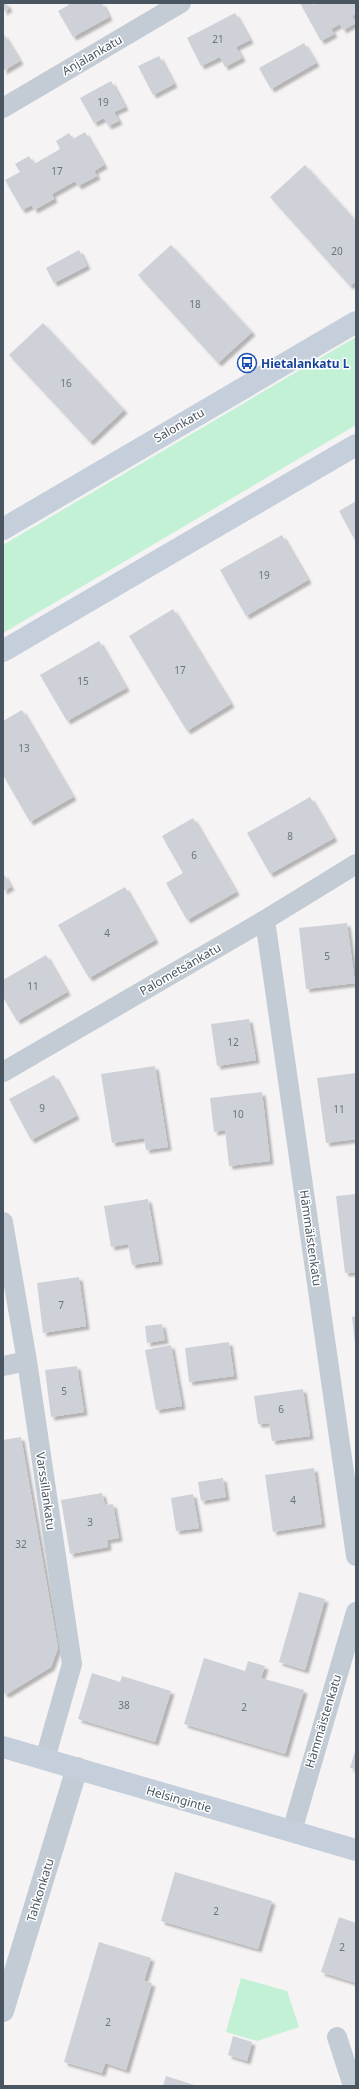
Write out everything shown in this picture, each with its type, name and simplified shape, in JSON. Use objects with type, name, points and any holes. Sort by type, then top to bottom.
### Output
[{"type":"main road","name":"Salonkatu","points":[[3,529],[356,322]]},
{"type":"main road","points":[[3,651],[356,444]]},
{"type":"main road","name":"Helsingintie","points":[[3,1747],[356,1850]]},
{"type":"street","name":"Anjalankatu","points":[[3,108],[181,3]]},
{"type":"street","name":"Palometsänkatu","points":[[3,1072],[265,920],[356,864]]},
{"type":"street","name":"Hämmäistenkatu","points":[[265,920],[356,1556]]},
{"type":"street","name":"Varssillankatu","points":[[3,1222],[27,1361],[72,1664],[45,1759]]},
{"type":"street","points":[[3,1366],[27,1361]]},
{"type":"street","name":"Hämmäistenkatu","points":[[292,1831],[356,1612]]},
{"type":"street","name":"Tahkonkatu","points":[[3,2011],[77,1768]]},
{"type":"street","points":[[337,2037],[353,2086]]},
{"type":"green space","points":[[356,337],[356,425],[3,633],[3,545]]},
{"type":"green space","points":[[241,1978],[287,1991],[299,2027],[257,2041],[226,2032]]},
{"type":"building","points":[[3,3],[6,3],[9,8],[3,12]]},
{"type":"building","points":[[68,3],[102,3],[109,17],[73,37],[58,11],[69,5]]},
{"type":"building","points":[[300,3],[312,3],[313,5],[317,3],[356,3],[356,14],[352,16],[356,23],[343,30],[340,24],[331,29],[334,34],[321,41]]},
{"type":"building","points":[[235,13],[250,40],[236,47],[242,58],[225,67],[220,57],[201,66],[187,38]]},
{"type":"building","points":[[3,33],[20,61],[3,71]]},
{"type":"building","points":[[304,43],[316,63],[271,89],[259,68]]},
{"type":"building","points":[[159,56],[174,84],[153,95],[138,66]]},
{"type":"building","points":[[111,81],[125,107],[114,112],[119,121],[108,126],[104,118],[94,123],[80,98]]},
{"type":"building","points":[[85,132],[104,165],[94,171],[97,176],[78,186],[75,181],[52,194],[54,199],[34,210],[32,205],[22,210],[5,180],[20,172],[15,164],[29,156],[34,164],[60,149],[56,141],[69,133],[73,139]]},
{"type":"building","points":[[305,165],[356,221],[356,281],[350,286],[270,197]]},
{"type":"building","points":[[171,245],[252,332],[218,363],[138,275]]},
{"type":"building","points":[[79,250],[87,266],[54,283],[46,268]]},
{"type":"building","points":[[43,323],[124,410],[90,442],[9,355]]},
{"type":"building","points":[[356,501],[356,542],[339,511]]},
{"type":"building","points":[[282,535],[308,580],[246,616],[220,570]]},
{"type":"building","points":[[173,609],[231,704],[187,731],[129,636]]},
{"type":"building","points":[[99,641],[126,688],[67,721],[40,675]]},
{"type":"building","points":[[22,710],[73,797],[30,822],[3,775],[3,721]]},
{"type":"building","points":[[310,797],[334,838],[270,874],[247,833]]},
{"type":"building","points":[[193,818],[236,892],[187,920],[166,883],[183,873],[162,836]]},
{"type":"building","points":[[3,873],[11,887],[3,891]]},
{"type":"building","points":[[125,887],[155,940],[89,978],[58,925]]},
{"type":"building","points":[[347,923],[355,983],[306,989],[299,928]]},
{"type":"building","points":[[46,955],[67,992],[17,1021],[3,997],[3,980]]},
{"type":"building","points":[[249,1019],[256,1060],[217,1066],[211,1024]]},
{"type":"building","points":[[155,1066],[168,1147],[146,1150],[144,1138],[112,1143],[101,1074]]},
{"type":"building","points":[[356,1073],[356,1139],[326,1143],[317,1078]]},
{"type":"building","points":[[54,1075],[76,1116],[31,1140],[9,1099]]},
{"type":"building","points":[[262,1092],[270,1161],[229,1166],[225,1130],[214,1132],[210,1098]]},
{"type":"building","points":[[356,1194],[356,1272],[345,1273],[336,1196]]},
{"type":"building","points":[[148,1199],[159,1261],[132,1265],[128,1244],[111,1247],[104,1206]]},
{"type":"building","points":[[79,1277],[86,1326],[43,1333],[37,1283]]},
{"type":"building","points":[[356,1316],[356,1343],[355,1343],[352,1317]]},
{"type":"building","points":[[162,1324],[165,1340],[147,1343],[145,1326]]},
{"type":"building","points":[[229,1342],[234,1376],[189,1382],[185,1348]]},
{"type":"building","points":[[171,1345],[182,1406],[156,1410],[145,1350]]},
{"type":"building","points":[[77,1366],[84,1412],[51,1417],[45,1370]]},
{"type":"building","points":[[303,1389],[310,1436],[272,1441],[269,1423],[258,1424],[254,1396]]},
{"type":"building","points":[[21,1437],[58,1648],[51,1667],[7,1694],[3,1693],[3,1440]]},
{"type":"building","points":[[314,1468],[322,1524],[273,1532],[265,1475]]},
{"type":"building","points":[[223,1478],[226,1497],[201,1501],[198,1482]]},
{"type":"building","points":[[102,1493],[105,1505],[113,1504],[119,1538],[107,1540],[108,1547],[70,1554],[61,1500]]},
{"type":"building","points":[[193,1494],[199,1528],[176,1531],[171,1498]]},
{"type":"building","points":[[299,1592],[325,1599],[305,1670],[279,1662]]},
{"type":"building","points":[[204,1658],[245,1671],[248,1661],[265,1666],[261,1678],[304,1690],[285,1754],[184,1724]]},
{"type":"building","points":[[92,1673],[120,1682],[122,1676],[171,1691],[155,1742],[78,1719]]},
{"type":"building","points":[[356,1748],[356,1769],[350,1768]]},
{"type":"building","points":[[175,1872],[272,1901],[258,1949],[161,1921]]},
{"type":"building","points":[[339,1917],[356,1923],[356,1983],[321,1972]]},
{"type":"building","points":[[99,1942],[151,1958],[144,1981],[152,1983],[126,2070],[105,2063],[102,2073],[64,2062]]},
{"type":"building","points":[[233,2036],[252,2042],[247,2061],[228,2055]]},
{"type":"building","points":[[166,2076],[197,2086],[163,2086]]},
{"type":"place","name":"Hietalankatu L","points":[[247,363]]}]
